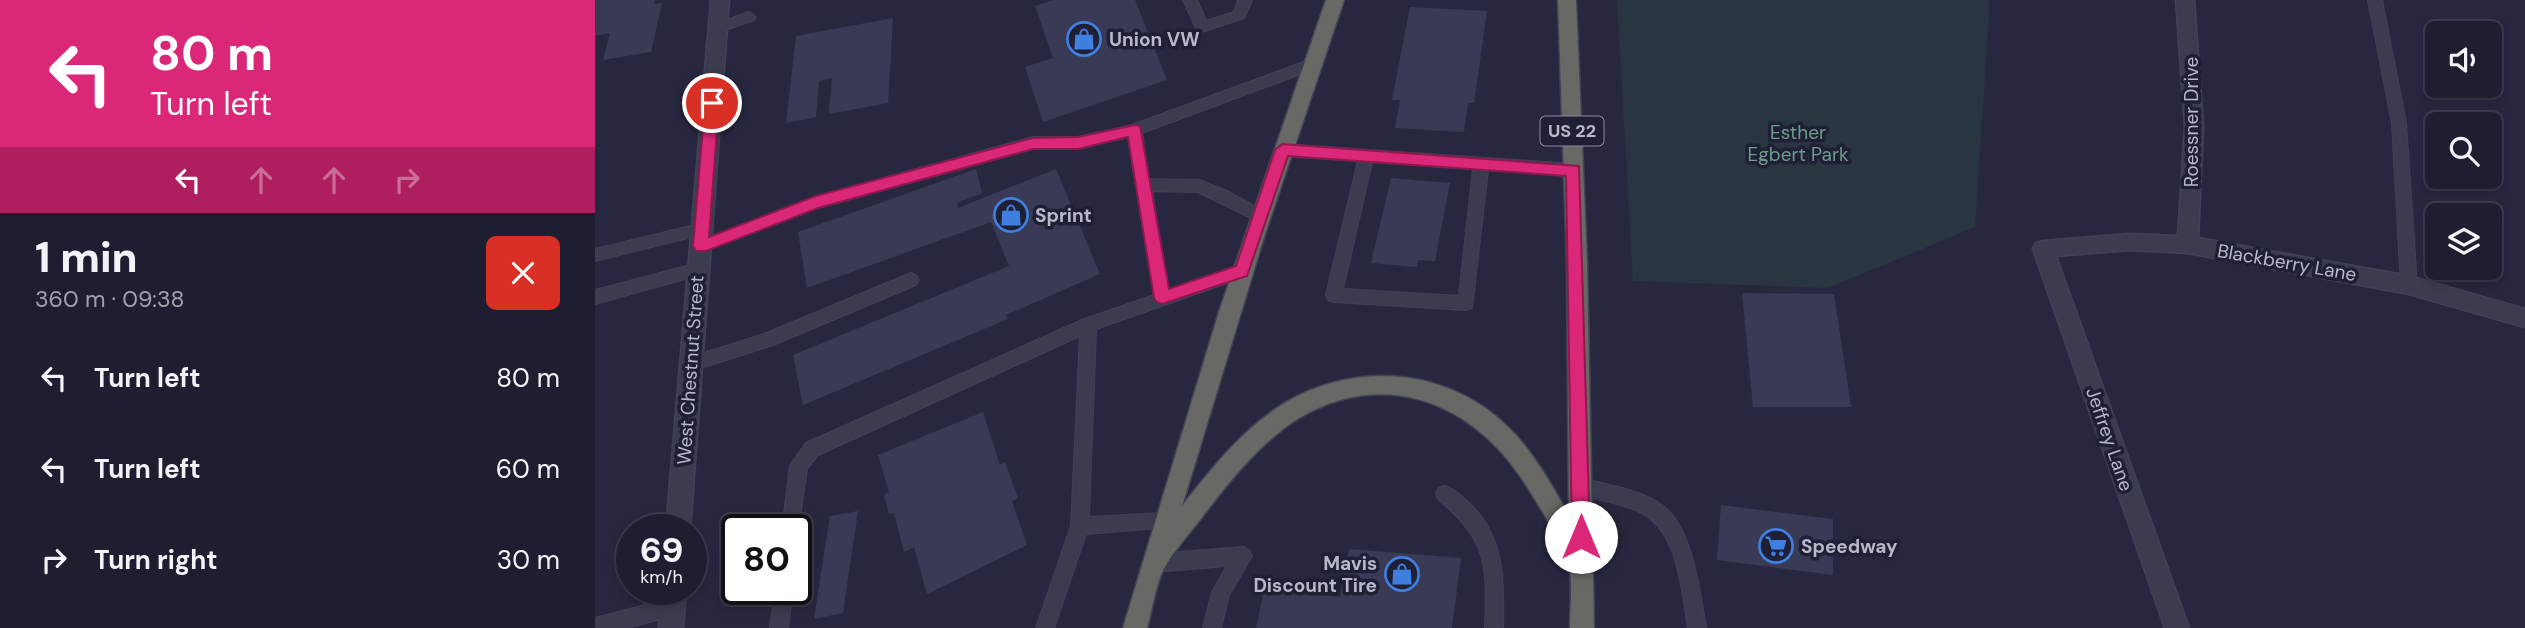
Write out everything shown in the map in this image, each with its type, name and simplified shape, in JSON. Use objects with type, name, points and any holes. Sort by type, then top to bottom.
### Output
[{"type":"highway","name":"US 22","points":[[1567,0],[1574,170],[1582,628]]},
{"type":"highway","points":[[1135,628],[1242,271],[1331,2]]},
{"type":"highway","points":[[1154,563],[1220,474],[1266,430],[1314,399],[1345,389],[1375,385],[1428,390],[1456,402],[1483,419],[1524,463],[1581,563]]},
{"type":"street","name":"West Chestnut Street","points":[[679,514],[720,0]]},
{"type":"street","name":"Roessner Drive","points":[[2185,0],[2194,126],[2189,245]]},
{"type":"street","name":"Blackberry Lane","points":[[2043,249],[2129,243],[2189,245],[2409,285],[2525,318]]},
{"type":"street","name":"Jeffrey Lane","points":[[2043,249],[2177,628]]},
{"type":"lane","points":[[1190,0],[1202,27],[1238,15],[1245,0]]},
{"type":"lane","points":[[2375,0],[2399,123],[2409,285]]},
{"type":"lane","points":[[717,28],[749,17]]},
{"type":"lane","points":[[595,255],[702,238],[816,202],[1033,143],[1078,143],[1135,130],[1312,64]]},
{"type":"lane","points":[[1135,130],[1162,298]]},
{"type":"lane","points":[[1282,150],[1574,170]]},
{"type":"lane","points":[[1366,156],[1334,295],[1466,303],[1481,164]]},
{"type":"lane","points":[[1145,185],[1199,186],[1260,216]]},
{"type":"lane","points":[[595,297],[698,269]]},
{"type":"lane","points":[[793,514],[799,466],[812,449],[1088,325],[1242,271]]},
{"type":"lane","points":[[691,364],[767,340],[911,281]]},
{"type":"lane","points":[[1045,628],[1080,526],[1088,325]]},
{"type":"lane","points":[[1580,486],[1634,502],[1658,513],[1674,533],[1697,628]]},
{"type":"lane","points":[[1445,494],[1462,507],[1480,528],[1489,546],[1495,563],[1494,628]]},
{"type":"lane","points":[[1080,526],[1165,521]]},
{"type":"lane","points":[[1154,563],[1243,556],[1221,592],[1212,628]]},
{"type":"lane","points":[[779,628],[782,605]]},
{"type":"lane","points":[[595,627],[672,608]]},
{"type":"green space","name":"Esther Egbert Park","points":[[1617,0],[1990,0],[1975,227],[1828,288],[1633,281]]},
{"type":"building","points":[[595,0],[655,0],[654,4],[662,3],[651,52],[603,60],[610,33],[595,36]]},
{"type":"building","points":[[1054,0],[1135,0],[1167,80],[1043,122],[1025,67],[1053,58],[1035,6]]},
{"type":"building","points":[[1410,7],[1487,11],[1474,103],[1468,103],[1464,132],[1395,128],[1400,100],[1392,100]]},
{"type":"building","points":[[893,18],[888,103],[829,114],[832,78],[819,81],[816,117],[786,123],[796,36]]},
{"type":"building","points":[[976,169],[982,193],[957,203],[958,208],[1056,169],[1100,274],[1006,315],[1008,319],[803,405],[793,355],[1009,266],[991,222],[807,288],[798,232]]},
{"type":"building","points":[[1391,178],[1450,183],[1435,261],[1418,260],[1417,267],[1371,263]]},
{"type":"building","points":[[1742,293],[1834,294],[1851,407],[1753,407]]},
{"type":"building","points":[[983,412],[1000,465],[1005,462],[1018,498],[1012,501],[1027,545],[927,594],[914,547],[904,552],[894,513],[889,514],[884,494],[889,492],[878,455]]},
{"type":"building","points":[[1721,505],[1833,519],[1833,575],[1717,560]]},
{"type":"building","points":[[858,511],[843,613],[814,619],[830,516]]},
{"type":"building","name":"Mavis Discount Tire","points":[[1349,549],[1461,558],[1452,628],[1256,628],[1264,590],[1340,597]]},
{"type":"place","name":"Union VW","points":[[1084,39]]},
{"type":"place","name":"Sprint","points":[[1011,215]]},
{"type":"place","name":"Speedway","points":[[1776,546]]},
{"type":"place","name":"Mavis Discount Tire","points":[[1402,574]]},
{"type":"route","points":[[712,103],[701,246],[816,202],[1033,143],[1078,143],[1135,130],[1162,298],[1242,271],[1282,150],[1574,170],[1581,537]]}]
